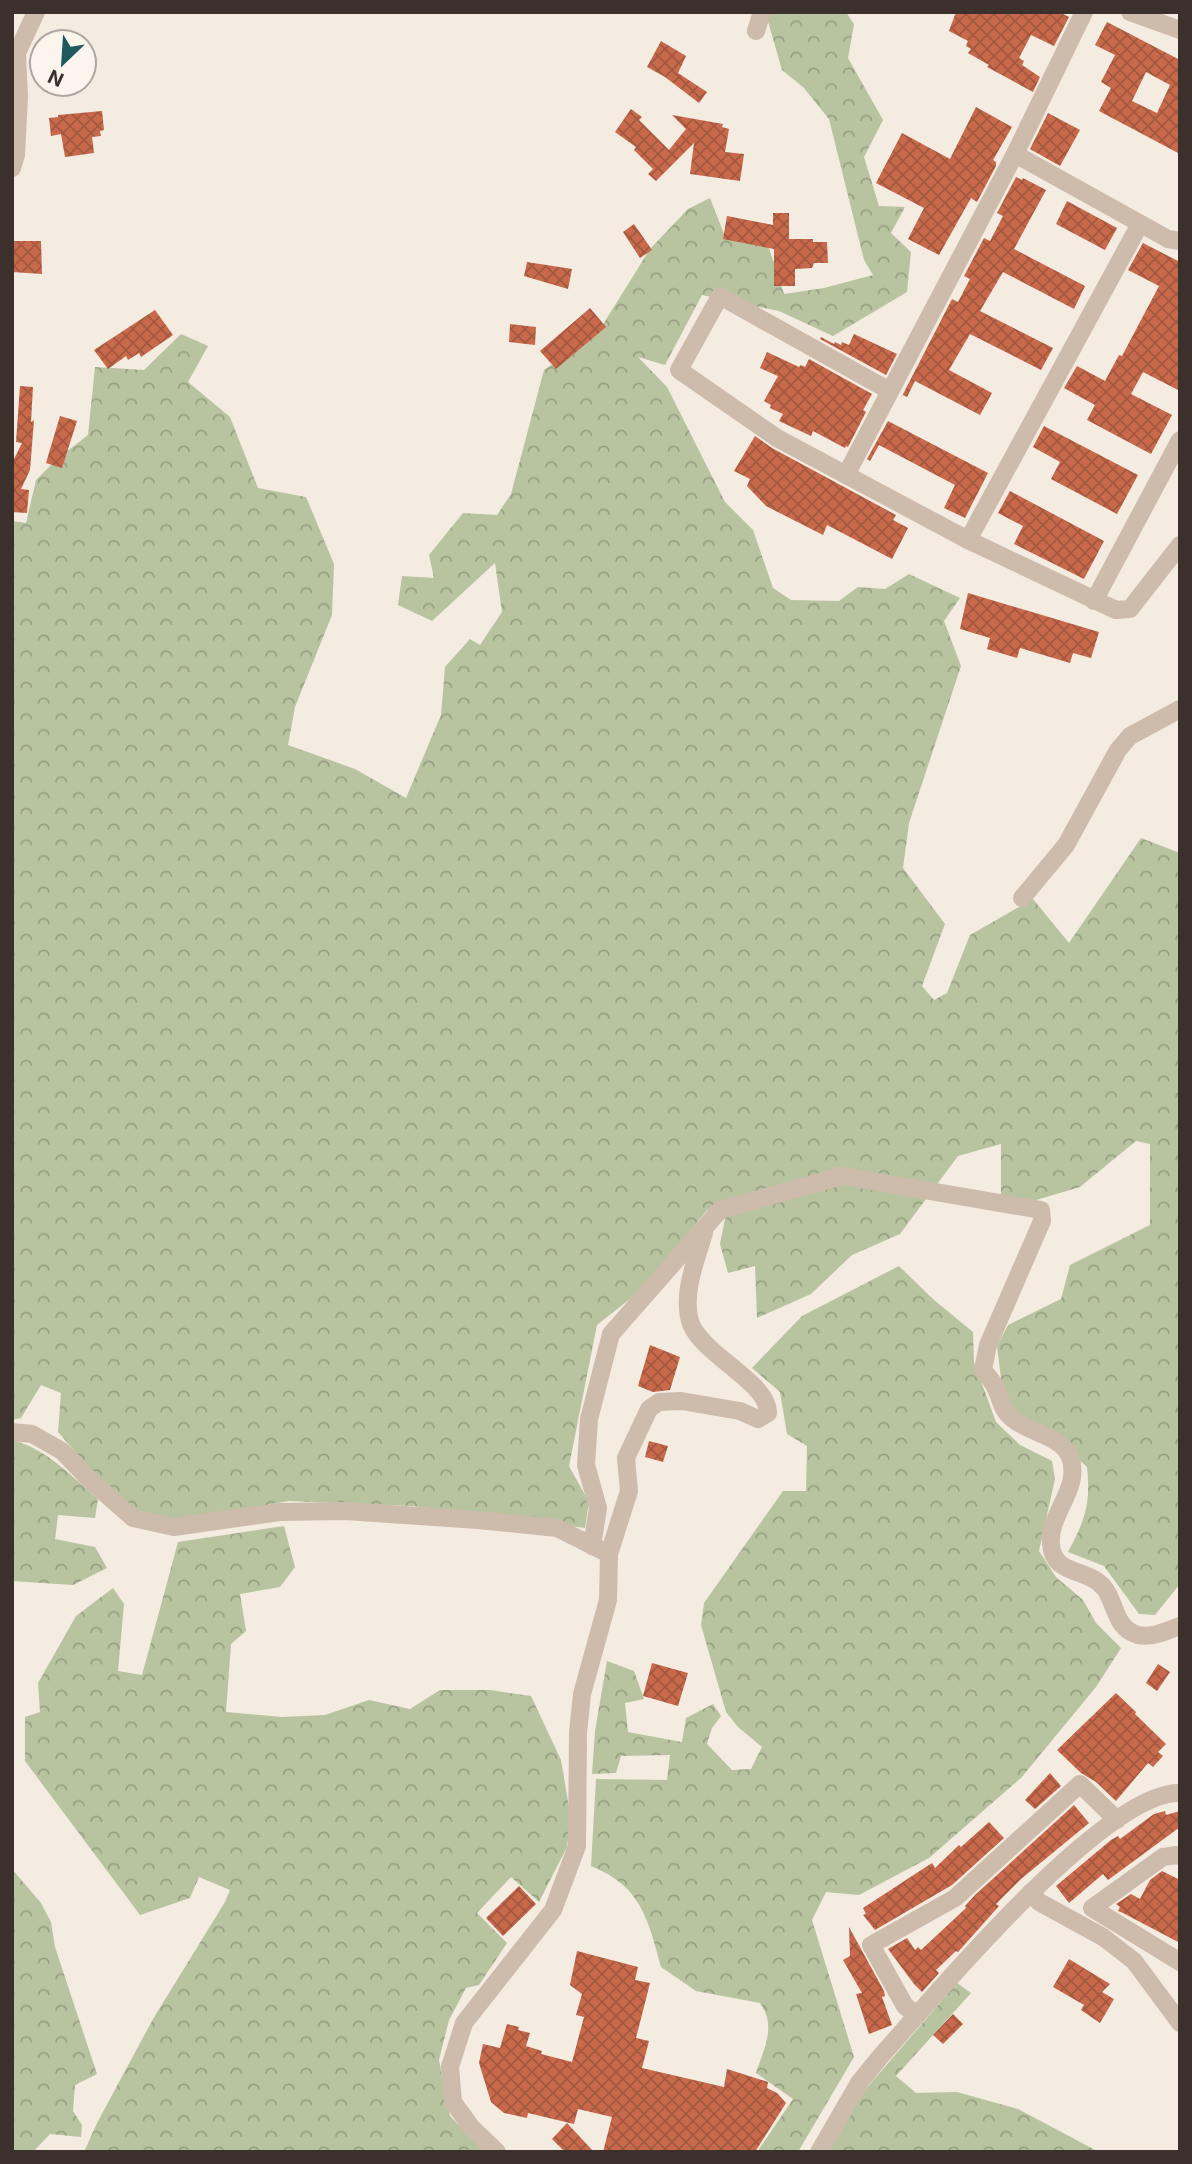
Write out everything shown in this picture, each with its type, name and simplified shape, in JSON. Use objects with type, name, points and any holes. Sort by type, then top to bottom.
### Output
[{"type":"street","points":[[12,168],[16,155],[19,97],[17,52],[36,12]]},
{"type":"street","points":[[756,31],[762,12]]},
{"type":"street","points":[[846,475],[1015,154],[1084,12]]},
{"type":"street","points":[[1130,12],[1180,30]]},
{"type":"street","points":[[1015,154],[1168,239],[1180,241]]},
{"type":"street","points":[[968,540],[1140,224]]},
{"type":"street","points":[[890,391],[720,296],[679,370],[778,438],[968,540],[1116,610],[1130,609],[1180,545]]},
{"type":"street","points":[[1094,601],[1180,440]]},
{"type":"street","points":[[1022,898],[1066,845],[1118,750],[1130,736],[1180,709]]},
{"type":"street","points":[[592,1546],[598,1508],[586,1465],[589,1419],[611,1334],[720,1210],[842,1177],[1041,1210],[1042,1221],[988,1345],[983,1370],[994,1384],[1005,1413],[1015,1422],[1063,1446],[1070,1455],[1071,1480],[1051,1528],[1052,1557],[1060,1566],[1095,1580],[1105,1588],[1118,1619],[1126,1629],[1138,1635],[1156,1635],[1180,1626]]},
{"type":"street","points":[[498,2152],[472,2128],[453,2102],[450,2067],[464,2023],[553,1910],[577,1846],[578,1734],[582,1694],[608,1600],[609,1554],[629,1491],[626,1458],[649,1409],[660,1402],[681,1401],[740,1411],[758,1419],[768,1413],[768,1404],[753,1385],[705,1343],[691,1323],[688,1289],[706,1226]]},
{"type":"street","points":[[12,1432],[32,1434],[62,1451],[92,1482],[134,1518],[174,1527],[280,1512],[345,1511],[557,1528],[609,1554]]},
{"type":"street","points":[[917,2015],[905,2006],[871,1945],[955,1898],[1080,1784],[1117,1820]]},
{"type":"street","points":[[819,2152],[859,2083],[917,2015],[1031,1892],[1076,1850],[1117,1820],[1148,1800],[1180,1793]]},
{"type":"street","points":[[1180,1856],[1177,1854],[1163,1857],[1092,1908],[1180,1962]]},
{"type":"street","points":[[1031,1892],[1039,1902],[1103,1937],[1134,1961],[1180,2023]]},
{"type":"green space","points":[[769,12],[846,12],[854,24],[848,58],[883,120],[864,157],[879,206],[905,207],[891,233],[911,252],[907,292],[833,336],[779,311],[702,295],[665,365],[638,357],[667,387],[725,502],[753,530],[773,588],[791,600],[839,601],[858,587],[885,589],[909,574],[960,598],[944,621],[961,666],[909,823],[903,868],[945,924],[922,986],[934,1000],[947,993],[970,935],[1033,899],[1069,943],[1141,838],[1180,853],[1180,1584],[1155,1615],[1139,1614],[1104,1566],[1068,1552],[1085,1511],[1087,1467],[1061,1443],[1004,1403],[997,1346],[1008,1325],[1061,1299],[1070,1265],[1150,1225],[1150,1144],[1136,1141],[1080,1187],[1033,1201],[1001,1200],[1001,1144],[958,1156],[900,1234],[852,1255],[811,1294],[757,1318],[755,1266],[728,1273],[720,1244],[728,1204],[707,1210],[645,1287],[597,1325],[569,1466],[589,1502],[585,1528],[412,1506],[289,1501],[178,1521],[133,1511],[97,1477],[58,1432],[61,1393],[41,1385],[21,1418],[12,1420],[12,521],[26,523],[36,480],[88,435],[95,367],[144,370],[181,334],[208,346],[188,382],[230,417],[258,488],[306,497],[334,564],[332,615],[295,707],[288,745],[355,769],[406,798],[441,715],[445,667],[470,639],[480,645],[502,612],[495,563],[432,621],[398,605],[402,576],[434,578],[429,555],[463,513],[497,515],[511,494],[544,370],[597,334],[650,249],[688,209],[710,198],[726,239],[767,242],[784,294],[824,288],[873,275],[864,260],[829,119],[803,87],[782,70],[767,18]]},
{"type":"green space","points":[[899,1266],[973,1332],[974,1362],[996,1422],[1020,1445],[1052,1461],[1055,1479],[1039,1551],[1056,1577],[1083,1600],[1096,1623],[1121,1648],[1096,1687],[1021,1778],[929,1858],[859,1895],[826,1892],[812,1920],[854,2057],[798,2152],[757,2152],[793,2099],[756,2073],[768,2029],[768,2020],[760,2003],[696,1991],[661,1967],[652,1934],[632,1894],[608,1874],[591,1866],[596,1779],[667,1780],[670,1755],[621,1756],[616,1773],[592,1774],[595,1731],[607,1661],[634,1671],[644,1699],[625,1703],[628,1732],[682,1742],[686,1718],[713,1704],[721,1716],[712,1728],[707,1744],[732,1770],[751,1769],[762,1747],[738,1727],[726,1712],[701,1625],[704,1603],[783,1491],[806,1491],[807,1446],[787,1434],[780,1392],[752,1368],[802,1316]]},
{"type":"green space","points":[[12,1440],[47,1457],[98,1499],[95,1518],[58,1515],[55,1539],[95,1547],[107,1568],[73,1585],[12,1581]]},
{"type":"green space","points":[[284,1526],[295,1567],[280,1587],[240,1594],[246,1631],[231,1644],[226,1712],[282,1717],[325,1715],[369,1700],[410,1709],[440,1690],[490,1690],[531,1696],[561,1760],[571,1819],[567,1847],[539,1902],[511,1877],[477,1913],[507,1943],[479,1985],[466,1988],[449,2020],[439,2060],[450,2116],[485,2152],[84,2152],[153,2019],[230,1890],[199,1877],[190,1898],[140,1915],[25,1761],[25,1717],[40,1712],[38,1683],[76,1616],[113,1588],[124,1604],[118,1671],[142,1675],[178,1542]]},
{"type":"green space","points":[[12,1869],[41,1903],[51,1922],[55,1947],[97,2074],[75,2085],[73,2111],[82,2125],[81,2137],[50,2134],[33,2152],[12,2152]]},
{"type":"green space","points":[[957,1983],[971,1993],[896,2076],[916,2093],[957,2092],[1018,2109],[1099,2152],[827,2152],[865,2090]]},
{"type":"building","points":[[956,12],[1059,12],[1069,17],[1054,46],[1031,35],[1019,58],[1024,61],[1022,65],[1040,77],[1033,92],[987,67],[989,65],[968,53],[971,49],[966,46],[968,41],[949,31]]},
{"type":"building","points":[[1107,22],[1180,60],[1180,154],[1099,111],[1111,88],[1101,82],[1115,55],[1095,45]],"holes":[[[1146,72],[1170,85],[1157,113],[1132,101]]]},
{"type":"building","points":[[661,41],[686,56],[678,73],[707,92],[699,103],[647,67]]},
{"type":"building","points":[[976,107],[1012,127],[993,160],[996,166],[977,202],[971,198],[939,255],[908,239],[924,208],[876,183],[902,133],[950,159]]},
{"type":"building","points":[[631,109],[642,117],[639,120],[669,150],[686,129],[672,115],[723,124],[722,127],[729,129],[725,152],[744,154],[740,181],[690,174],[694,143],[656,181],[648,174],[653,169],[634,150],[636,147],[615,132]]},
{"type":"building","points":[[102,111],[104,130],[100,131],[101,136],[92,137],[94,153],[65,157],[61,134],[51,136],[49,118]]},
{"type":"building","points":[[1048,113],[1080,130],[1060,166],[1030,149]]},
{"type":"building","points":[[1016,177],[1046,190],[1014,249],[1085,286],[1074,309],[1003,272],[980,311],[1053,348],[1041,370],[970,334],[949,370],[992,393],[980,415],[915,381],[907,397],[903,395],[900,400],[952,299],[958,302],[970,279],[964,276],[984,238],[990,241],[1003,216],[997,213]]},
{"type":"building","points":[[1067,201],[1117,228],[1105,250],[1056,224]]},
{"type":"building","points":[[773,213],[789,213],[789,239],[827,242],[828,263],[814,263],[812,268],[795,269],[795,286],[774,286],[774,249],[723,239],[727,216],[773,225]]},
{"type":"building","points":[[634,224],[652,250],[640,258],[623,232]]},
{"type":"building","points":[[12,241],[41,241],[42,274],[12,272]]},
{"type":"building","points":[[1143,243],[1180,262],[1180,391],[1143,372],[1131,394],[1172,415],[1151,454],[1087,420],[1095,405],[1064,388],[1077,366],[1105,381],[1119,355],[1122,356],[1159,286],[1128,270]]},
{"type":"building","points":[[527,262],[572,269],[568,289],[524,276]]},
{"type":"building","points":[[590,308],[606,327],[556,369],[540,351]]},
{"type":"building","points":[[155,310],[173,335],[141,357],[139,353],[128,360],[126,356],[108,369],[94,350]]},
{"type":"building","points":[[510,324],[536,327],[535,345],[509,342]]},
{"type":"building","points":[[854,334],[897,354],[886,375],[820,339],[821,337],[834,344],[835,342],[841,345],[842,342],[849,345]]},
{"type":"building","points":[[767,352],[799,367],[805,367],[809,359],[872,394],[848,447],[845,448],[813,431],[811,436],[779,421],[783,414],[770,408],[771,405],[764,401],[778,376],[760,368]]},
{"type":"building","points":[[20,386],[33,387],[31,422],[34,420],[30,470],[21,489],[29,490],[27,513],[12,512],[12,463],[22,443],[16,442]]},
{"type":"building","points":[[60,416],[77,421],[62,468],[46,463]]},
{"type":"building","points":[[888,421],[988,473],[965,518],[944,508],[955,485],[879,445],[870,461],[867,459]]},
{"type":"building","points":[[1044,426],[1138,475],[1117,514],[1051,479],[1060,462],[1033,447]]},
{"type":"building","points":[[755,436],[772,448],[896,515],[893,520],[908,528],[892,559],[827,525],[823,535],[766,506],[747,486],[750,479],[734,471]]},
{"type":"building","points":[[1010,491],[1104,541],[1084,579],[1014,544],[1023,526],[998,513]]},
{"type":"building","points":[[968,593],[1099,632],[1091,658],[1073,653],[1070,663],[1020,648],[1017,658],[987,649],[990,638],[960,629]]},
{"type":"building","points":[[650,1345],[680,1357],[670,1390],[653,1392],[638,1386]]},
{"type":"building","points":[[649,1441],[668,1446],[663,1462],[645,1457]]},
{"type":"building","points":[[652,1663],[688,1673],[678,1706],[643,1696]]},
{"type":"building","points":[[1158,1664],[1170,1672],[1157,1691],[1146,1683]]},
{"type":"building","points":[[1116,1693],[1166,1744],[1158,1752],[1163,1756],[1153,1767],[1148,1763],[1116,1801],[1057,1750]]},
{"type":"building","points":[[1050,1773],[1061,1786],[1035,1809],[1025,1800]]},
{"type":"building","points":[[1074,1805],[1089,1823],[1021,1879],[996,1904],[999,1906],[958,1952],[936,1970],[939,1973],[922,1992],[888,1949],[907,1938],[915,1950],[918,1947],[921,1950],[966,1908],[975,1895]]},
{"type":"building","points":[[1165,1811],[1166,1815],[1180,1811],[1180,1827],[1108,1880],[1103,1874],[1069,1903],[1056,1886],[1111,1840],[1118,1836],[1120,1839],[1154,1814]]},
{"type":"building","points":[[989,1822],[1004,1838],[952,1885],[875,1930],[863,1915],[866,1914],[863,1908],[932,1863],[935,1868]]},
{"type":"building","points":[[1162,1871],[1180,1880],[1180,1943],[1118,1911],[1120,1907],[1116,1904],[1131,1894],[1140,1899],[1150,1880]]},
{"type":"building","points":[[519,1886],[536,1904],[503,1936],[486,1918]]},
{"type":"building","points":[[849,1927],[884,1991],[885,1996],[882,1997],[892,2025],[869,2034],[856,1994],[862,1993],[843,1960],[850,1956]]},
{"type":"building","points":[[577,1951],[638,1967],[635,1980],[650,1983],[636,2038],[649,2041],[642,2068],[724,2087],[727,2069],[768,2082],[767,2088],[777,2093],[786,2103],[755,2152],[603,2152],[612,2117],[578,2109],[574,2124],[528,2113],[527,2118],[504,2113],[491,2102],[479,2063],[483,2044],[500,2048],[507,2024],[530,2033],[526,2046],[542,2051],[541,2054],[572,2062],[584,2017],[576,2015],[582,1994],[570,1985]]},
{"type":"building","points":[[1069,1959],[1110,1984],[1102,1992],[1114,1999],[1100,2023],[1081,2010],[1084,2005],[1053,1987]]},
{"type":"building","points":[[953,2014],[963,2024],[943,2044],[933,2035]]},
{"type":"building","points":[[567,2123],[594,2152],[565,2152],[552,2139]]}]
